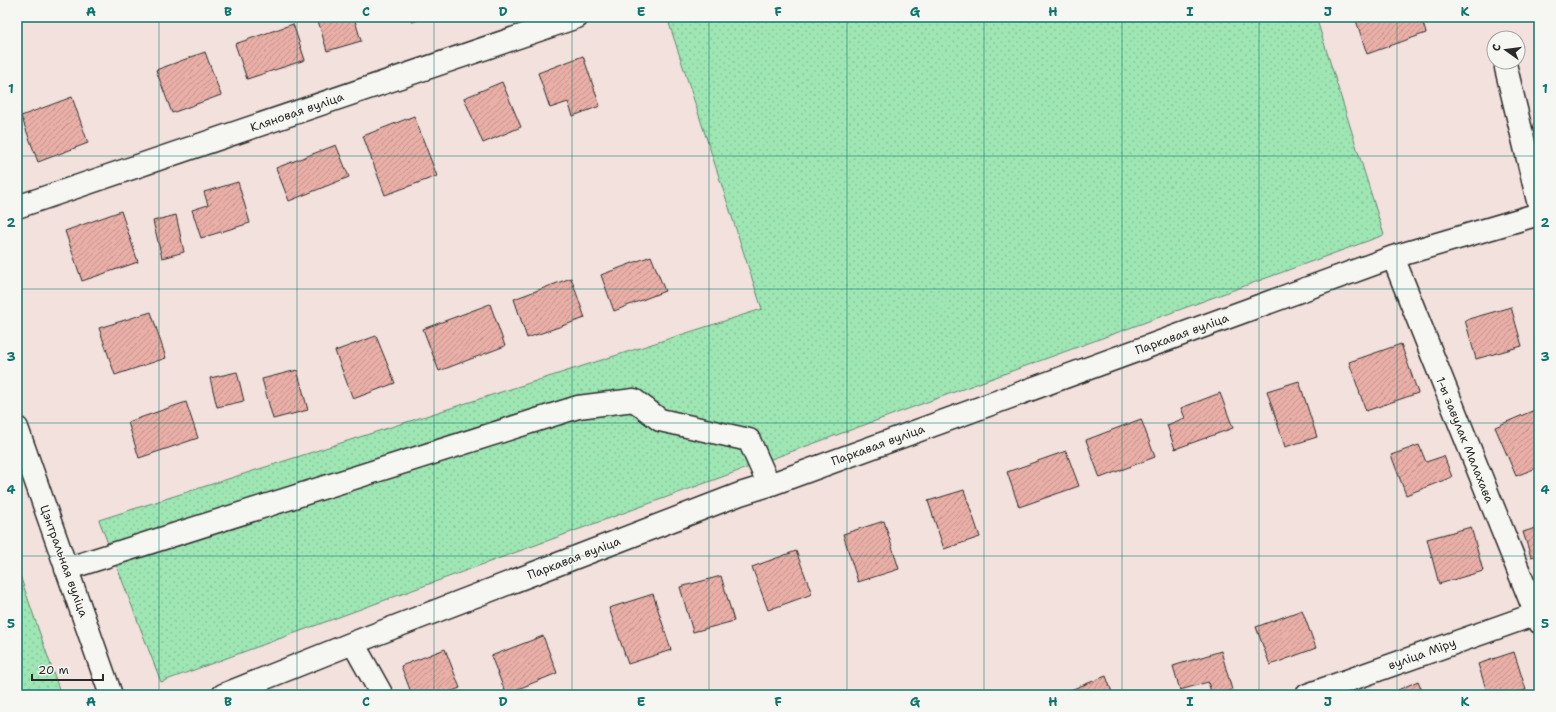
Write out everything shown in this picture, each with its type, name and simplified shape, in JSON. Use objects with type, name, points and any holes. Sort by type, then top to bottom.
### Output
[{"type":"street","name":"Кляновая вуліца","points":[[17,207],[577,17]]},
{"type":"street","points":[[1506,70],[1539,205]]},
{"type":"street","name":"Паркавая вуліца","points":[[223,695],[353,643],[740,494],[769,485],[1392,257],[1539,214]]},
{"type":"street","name":"1-ы завулак Малахава","points":[[1392,257],[1538,618]]},
{"type":"street","points":[[66,569],[578,407],[634,400],[660,420],[748,440],[769,485]]},
{"type":"street","name":"Цэнтральная вуліца","points":[[17,428],[111,695]]},
{"type":"street","name":"вуліца Міру","points":[[1307,695],[1538,618]]},
{"type":"street","points":[[353,643],[382,695]]},
{"type":"green space","points":[[667,17],[1316,17],[1384,235],[161,682],[99,520],[762,309]]},
{"type":"green space","points":[[17,567],[61,695],[17,695]]},
{"type":"building","points":[[317,17],[354,17],[361,41],[327,51]]},
{"type":"building","points":[[410,17],[426,17],[412,22]]},
{"type":"building","points":[[1355,17],[1421,17],[1426,33],[1367,54]]},
{"type":"building","points":[[293,24],[305,60],[247,79],[235,44]]},
{"type":"building","points":[[205,52],[221,95],[172,113],[156,70]]},
{"type":"building","points":[[583,56],[600,106],[573,116],[568,102],[550,108],[538,73]]},
{"type":"building","points":[[502,82],[521,127],[483,143],[464,98]]},
{"type":"building","points":[[72,97],[88,143],[38,162],[21,116]]},
{"type":"building","points":[[414,116],[437,176],[385,195],[363,136]]},
{"type":"building","points":[[336,145],[349,177],[289,201],[276,168]]},
{"type":"building","points":[[238,182],[250,223],[201,238],[192,210],[208,205],[204,192]]},
{"type":"building","points":[[121,211],[138,262],[82,281],[65,231]]},
{"type":"building","points":[[176,215],[184,252],[162,258],[153,221]]},
{"type":"building","points":[[651,256],[665,291],[614,311],[601,275]]},
{"type":"building","points":[[571,278],[585,318],[527,338],[514,299]]},
{"type":"building","points":[[490,304],[505,346],[439,371],[423,329]]},
{"type":"building","points":[[1511,307],[1522,346],[1476,359],[1465,320]]},
{"type":"building","points":[[151,312],[166,358],[115,375],[99,328]]},
{"type":"building","points":[[376,336],[395,383],[353,399],[335,351]]},
{"type":"building","points":[[1401,344],[1418,393],[1366,411],[1349,362]]},
{"type":"building","points":[[297,370],[308,410],[273,419],[262,379]]},
{"type":"building","points":[[237,372],[244,401],[217,407],[210,378]]},
{"type":"building","points":[[1299,381],[1317,437],[1285,447],[1267,391]]},
{"type":"building","points":[[1220,393],[1233,428],[1175,449],[1167,425],[1185,418],[1181,408]]},
{"type":"building","points":[[186,402],[198,438],[139,458],[128,422]]},
{"type":"building","points":[[1537,409],[1539,414],[1539,467],[1516,476],[1495,427]]},
{"type":"building","points":[[1141,419],[1155,457],[1100,478],[1086,440]]},
{"type":"building","points":[[1419,445],[1426,462],[1444,456],[1452,477],[1406,495],[1391,455]]},
{"type":"building","points":[[1066,451],[1079,486],[1019,507],[1007,472]]},
{"type":"building","points":[[964,490],[980,537],[944,549],[928,501]]},
{"type":"building","points":[[884,521],[899,569],[858,582],[843,534]]},
{"type":"building","points":[[1471,527],[1483,571],[1439,584],[1427,539]]},
{"type":"building","points":[[1539,527],[1539,555],[1531,557],[1523,532]]},
{"type":"building","points":[[796,551],[812,594],[768,610],[752,567]]},
{"type":"building","points":[[721,576],[734,621],[693,632],[680,587]]},
{"type":"building","points":[[653,594],[671,650],[628,664],[609,608]]},
{"type":"building","points":[[1302,610],[1316,648],[1270,665],[1256,627]]},
{"type":"building","points":[[543,636],[557,673],[506,694],[491,656]]},
{"type":"building","points":[[445,649],[460,688],[442,695],[412,695],[401,666]]},
{"type":"building","points":[[1221,651],[1232,690],[1212,695],[1208,682],[1180,690],[1173,666]]},
{"type":"building","points":[[1514,652],[1526,690],[1510,695],[1488,695],[1478,664]]},
{"type":"building","points":[[1106,676],[1113,695],[1069,695],[1068,691]]},
{"type":"building","points":[[1418,681],[1424,695],[1400,695],[1398,690]]}]
